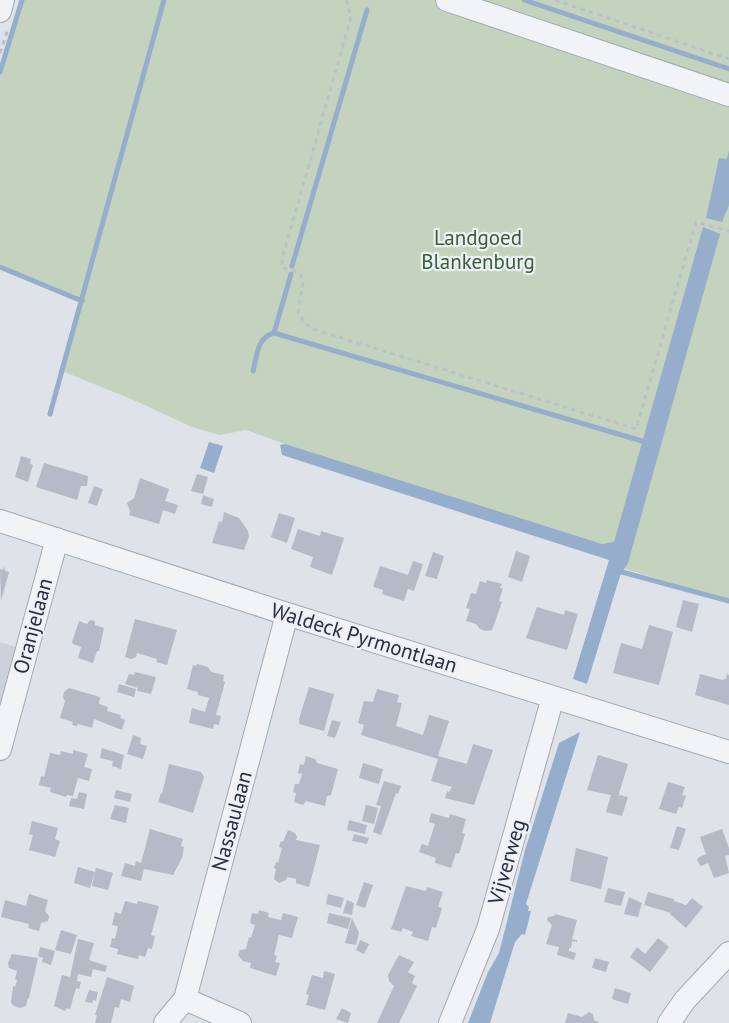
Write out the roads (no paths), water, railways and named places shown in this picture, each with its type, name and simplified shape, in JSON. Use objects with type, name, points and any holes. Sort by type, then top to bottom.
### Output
[{"type":"street","points":[[0,11],[3,0]]},
{"type":"street","points":[[447,0],[729,94]]},
{"type":"street","name":"Waldeck Pyrmontlaan","points":[[0,521],[287,614],[729,752]]},
{"type":"street","name":"Oranjelaan","points":[[0,749],[57,538]]},
{"type":"street","name":"Nassaulaan","points":[[165,1023],[185,999],[287,614]]},
{"type":"street","name":"Vijverweg","points":[[450,1023],[488,929],[553,697]]},
{"type":"street","points":[[669,1023],[685,1000],[729,953]]},
{"type":"street","points":[[185,999],[240,1023]]},
{"type":"water","points":[[729,150],[729,205],[722,222],[706,218],[719,158],[727,159]]},
{"type":"water","points":[[703,227],[720,234],[628,563],[620,576],[587,684],[573,679],[609,560],[282,455],[280,445],[285,444],[602,544],[614,542]]},
{"type":"water","points":[[209,442],[223,446],[214,473],[200,468]]},
{"type":"water","points":[[580,732],[526,904],[529,907],[528,911],[531,911],[525,935],[522,934],[515,942],[490,1023],[468,1023],[488,972],[499,953],[525,850],[559,743]]},
{"type":"waterway","points":[[0,72],[22,0]]},
{"type":"waterway","points":[[50,414],[164,0]]},
{"type":"waterway","points":[[524,0],[729,69]]},
{"type":"waterway","points":[[292,266],[367,10]]},
{"type":"waterway","points":[[0,267],[82,301]]},
{"type":"waterway","points":[[291,274],[274,333],[642,441]]},
{"type":"waterway","points":[[253,371],[261,343],[268,335],[274,333]]},
{"type":"waterway","points":[[622,572],[729,601]]},
{"type":"park label","name":"Landgoed Blankenburg","points":[[478,250]]}]
